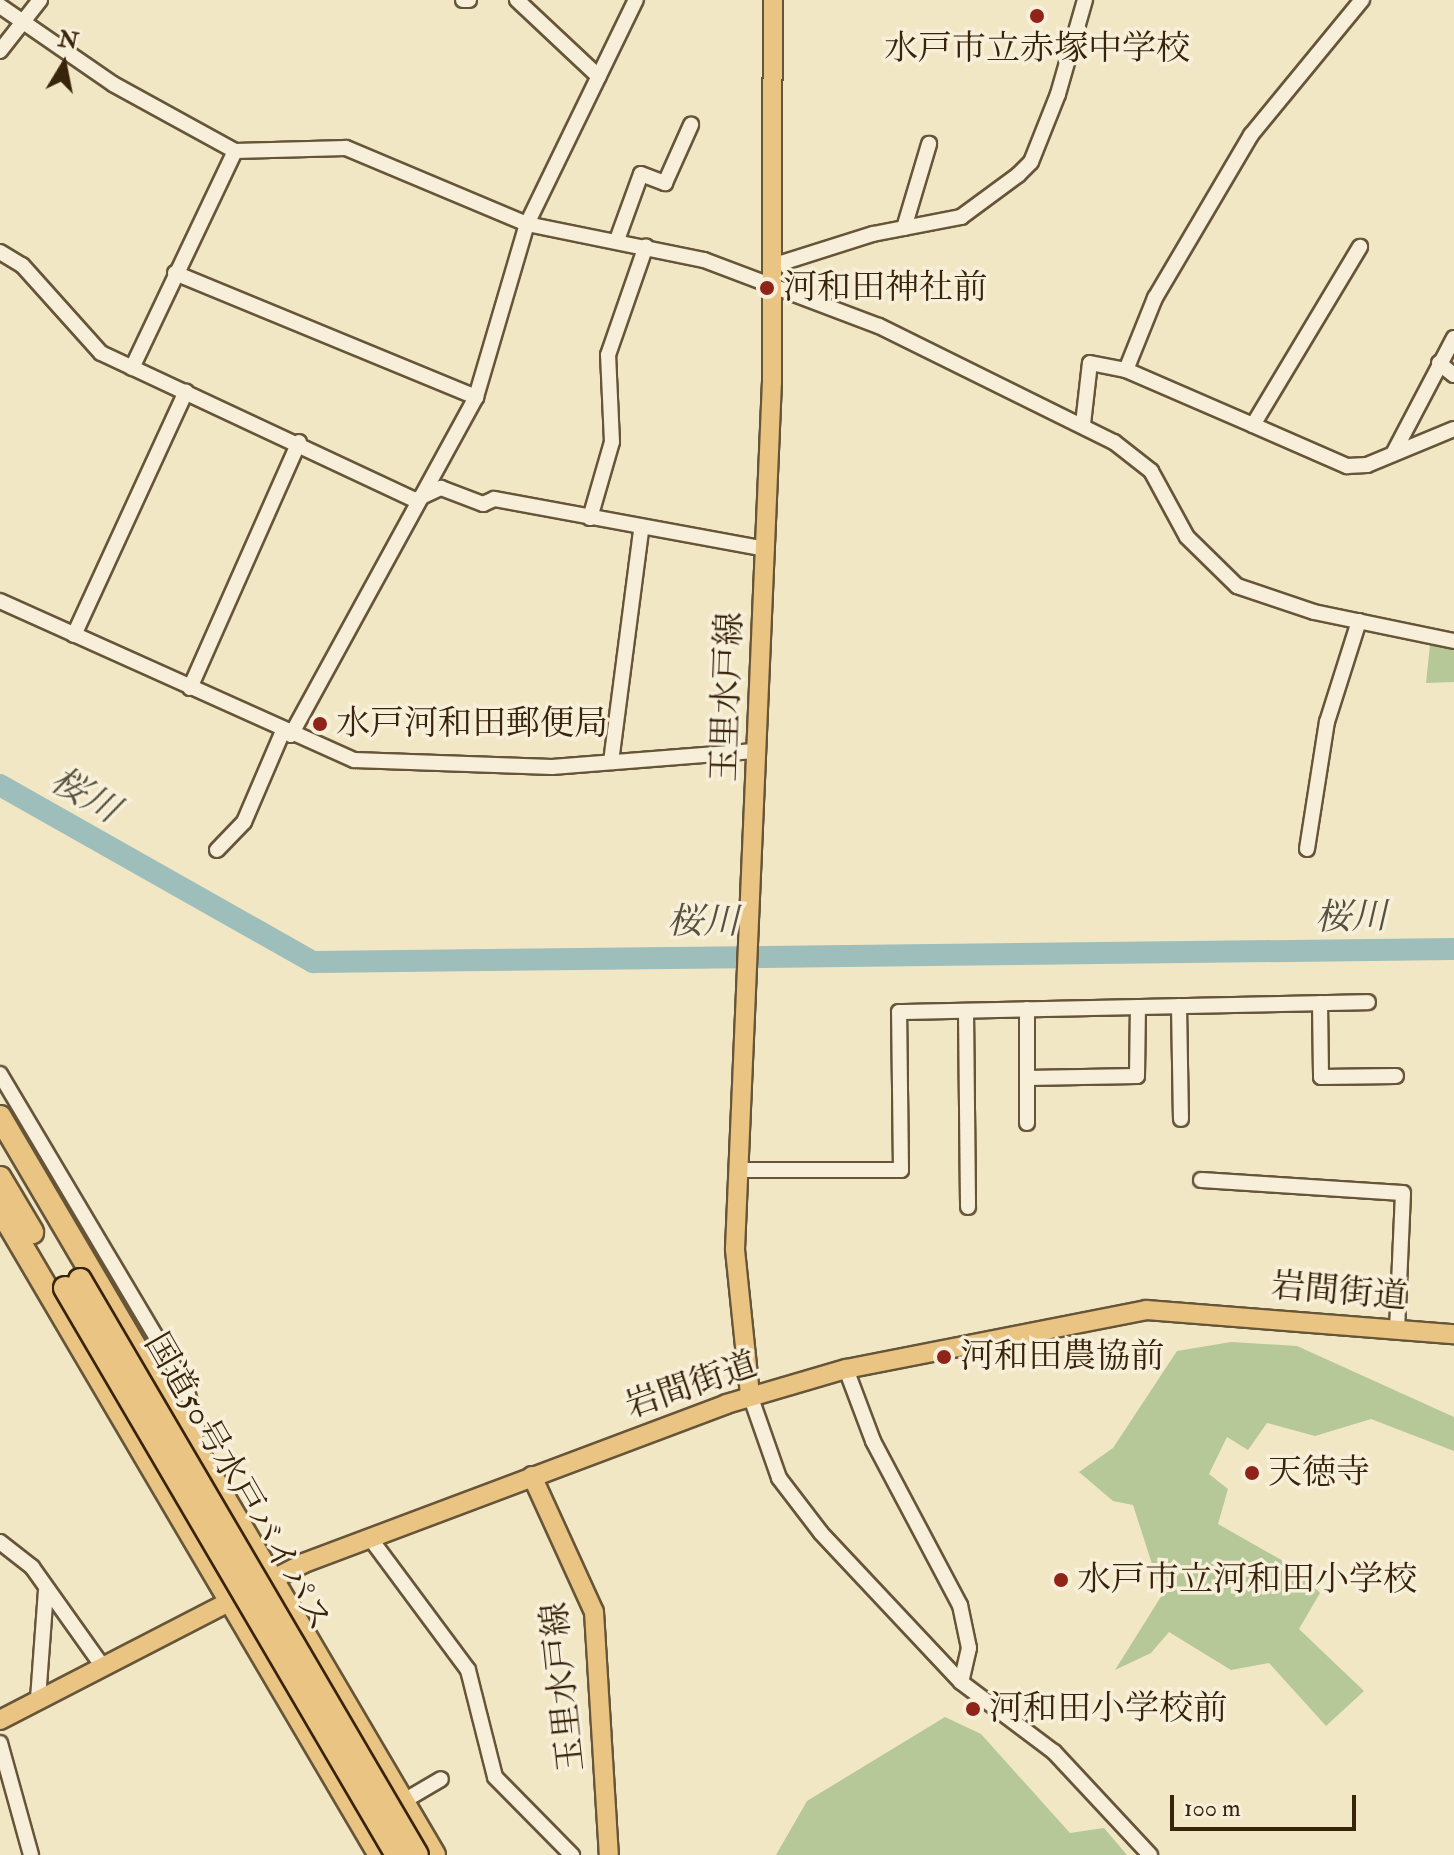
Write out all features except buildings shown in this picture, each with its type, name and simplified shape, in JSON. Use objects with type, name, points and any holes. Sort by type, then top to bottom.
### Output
[{"type":"highway","points":[[0,1117],[434,1855]]},
{"type":"highway","name":"国道50号水戸バイパス","points":[[0,1144],[72,1284],[397,1855]]},
{"type":"highway","name":"国道50号水戸バイパス","points":[[0,1178],[72,1284],[417,1855]]},
{"type":"highway","points":[[2,1218],[380,1855]]},
{"type":"main road","name":"玉里水戸線","points":[[750,1395],[735,1281],[775,274],[773,0]]},
{"type":"main road","name":"岩間街道","points":[[0,1720],[229,1596],[269,1579],[750,1395],[846,1369],[1146,1310],[1454,1334]]},
{"type":"main road","name":"玉里水戸線","points":[[532,1476],[594,1612],[609,1855]]},
{"type":"street","points":[[0,51],[40,0]]},
{"type":"street","points":[[463,0],[469,0]]},
{"type":"street","points":[[517,0],[599,77]]},
{"type":"street","points":[[217,850],[244,822],[287,733],[344,650],[415,500],[476,397],[527,224],[636,0]]},
{"type":"street","points":[[775,274],[904,228],[961,217],[1031,162],[1085,0]]},
{"type":"street","points":[[1126,370],[1155,298],[1251,135],[1362,0]]},
{"type":"street","points":[[0,6],[113,84],[235,151],[346,148],[527,224],[775,274],[1038,409],[1083,424],[1151,471],[1187,537],[1237,586],[1359,621],[1454,641]]},
{"type":"street","points":[[617,240],[641,174],[665,183],[691,125]]},
{"type":"street","points":[[904,228],[929,144]]},
{"type":"street","points":[[132,368],[235,151]]},
{"type":"street","points":[[590,518],[612,442],[608,355],[646,246]]},
{"type":"street","points":[[1253,425],[1360,247]]},
{"type":"street","points":[[0,252],[22,265],[101,353],[299,442],[415,500]]},
{"type":"street","points":[[175,273],[476,397]]},
{"type":"street","points":[[1393,454],[1454,338]]},
{"type":"street","points":[[1083,424],[1090,363],[1126,370],[1347,466],[1393,454],[1454,429]]},
{"type":"street","points":[[1439,363],[1454,375]]},
{"type":"street","points":[[74,635],[186,391]]},
{"type":"street","points":[[190,688],[299,442]]},
{"type":"street","points":[[415,500],[441,488],[483,504],[494,499],[641,531],[766,549]]},
{"type":"street","points":[[611,762],[641,531]]},
{"type":"street","points":[[0,601],[287,733],[366,761],[611,762],[757,751]]},
{"type":"street","points":[[1307,849],[1327,722],[1359,621]]},
{"type":"street","points":[[738,1170],[901,1170],[899,1012],[1368,1002]]},
{"type":"street","points":[[1320,1003],[1321,1077],[1396,1076]]},
{"type":"street","points":[[1179,1006],[1181,1119]]},
{"type":"street","points":[[1027,1078],[1137,1076],[1138,1007]]},
{"type":"street","points":[[1027,1009],[1027,1123]]},
{"type":"street","points":[[966,1011],[968,1207]]},
{"type":"street","points":[[0,1074],[185,1385],[197,1424],[194,1446]]},
{"type":"street","points":[[1201,1180],[1403,1193],[1397,1329]]},
{"type":"street","points":[[846,1369],[873,1441],[960,1605],[969,1648],[961,1682]]},
{"type":"street","points":[[750,1395],[773,1467],[798,1506],[961,1682],[1054,1752],[1150,1855]]},
{"type":"street","points":[[370,1538],[468,1670],[495,1777],[572,1855]]},
{"type":"street","points":[[0,1542],[32,1567],[46,1591],[101,1664]]},
{"type":"street","points":[[38,1699],[46,1591]]},
{"type":"street","points":[[0,1743],[31,1855]]},
{"type":"street","points":[[402,1802],[441,1779]]},
{"type":"green space","points":[[1430,645],[1454,650],[1454,682],[1426,683]]},
{"type":"green space","points":[[1231,1342],[1297,1346],[1454,1417],[1454,1451],[1371,1419],[1315,1436],[1267,1423],[1248,1450],[1227,1437],[1209,1474],[1228,1489],[1218,1524],[1299,1570],[1320,1593],[1299,1629],[1364,1691],[1326,1726],[1269,1663],[1231,1670],[1169,1632],[1151,1653],[1115,1670],[1162,1595],[1133,1505],[1113,1501],[1079,1472],[1113,1448],[1177,1351]]},
{"type":"green space","points":[[945,1717],[981,1734],[1070,1833],[1104,1828],[1127,1855],[776,1855],[807,1801]]},
{"type":"waterway","name":"桜川","points":[[0,785],[313,962],[1454,949]]},
{"type":"place","name":"水戸市立赤塚中学校","points":[[1037,16]]},
{"type":"place","name":"河和田神社前","points":[[767,288]]},
{"type":"place","name":"水戸河和田郵便局","points":[[320,724]]},
{"type":"place","name":"河和田農協前","points":[[944,1357]]},
{"type":"place","name":"天徳寺","points":[[1252,1473]]},
{"type":"place","name":"水戸市立河和田小学校","points":[[1061,1580]]},
{"type":"place","name":"河和田小学校前","points":[[973,1709]]}]
